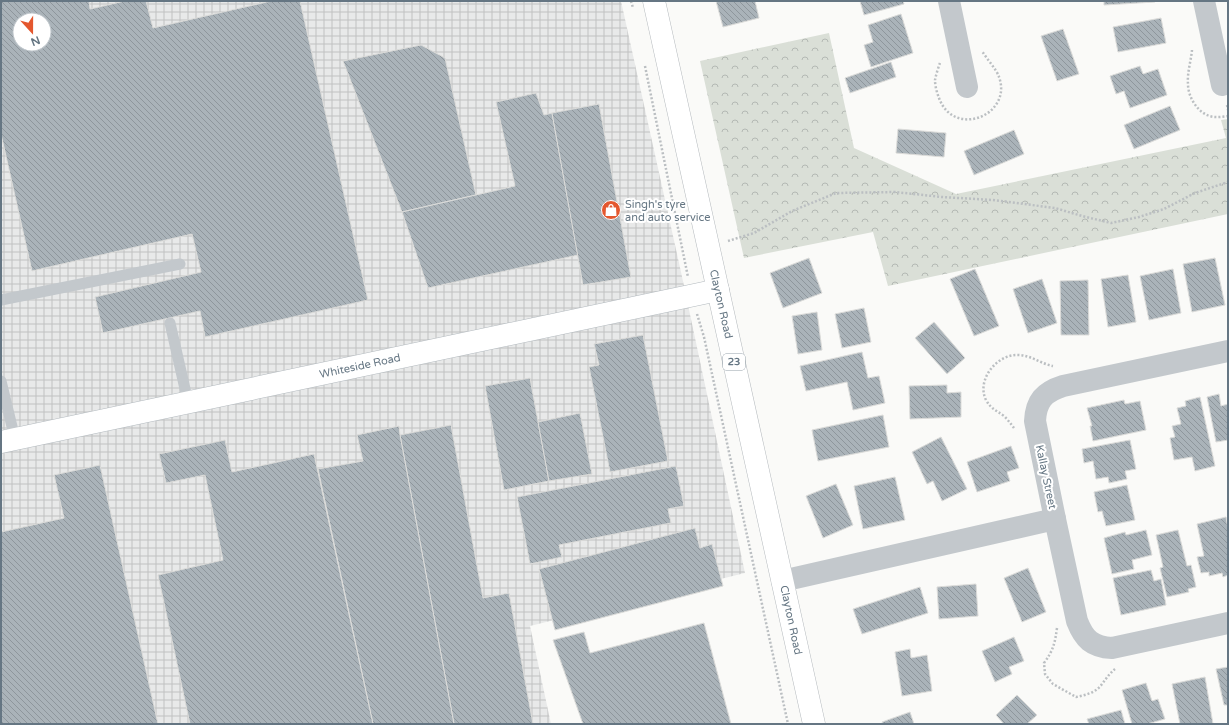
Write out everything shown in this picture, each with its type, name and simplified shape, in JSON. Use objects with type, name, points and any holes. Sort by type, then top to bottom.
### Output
[{"type":"main road","name":"Clayton Road","points":[[654,1],[814,724]]},
{"type":"main road","name":"Whiteside Road","points":[[8,440],[718,290]]},
{"type":"street","points":[[949,1],[967,87]]},
{"type":"street","points":[[1204,1],[1222,85]]},
{"type":"street","name":"Kallay Street","points":[[782,581],[1055,519],[1035,421],[1037,407],[1041,399],[1047,393],[1063,386],[1228,351]]},
{"type":"street","points":[[1055,519],[1077,622],[1088,640],[1095,644],[1112,648],[1228,623]]},
{"type":"lane","points":[[1,300],[180,264]]},
{"type":"lane","points":[[170,323],[188,402]]},
{"type":"lane","points":[[1,381],[8,440]]},
{"type":"path","points":[[631,1],[633,8]]},
{"type":"path","points":[[1193,43],[1188,84],[1190,96],[1196,107],[1206,115],[1217,117],[1228,116]]},
{"type":"path","points":[[644,61],[692,296],[704,337],[788,724]]},
{"type":"path","points":[[708,248],[754,233],[792,211],[836,194],[895,192],[993,200],[1054,208],[1111,223],[1164,210],[1195,193],[1228,182]]},
{"type":"path","points":[[1016,432],[1010,422],[991,408],[985,398],[985,379],[992,366],[1001,359],[1017,354],[1051,366],[1057,366]]},
{"type":"path","points":[[1057,624],[1056,640],[1052,652],[1044,663],[1045,674],[1053,684],[1076,697],[1090,694],[1101,686],[1108,674],[1117,667]]},
{"type":"shaded area","points":[[1,1],[621,1],[681,272],[745,573],[530,626],[551,724],[1,724]]},
{"type":"green space","points":[[829,33],[854,148],[956,194],[1226,138],[1221,120],[1228,119],[1228,214],[888,286],[873,232],[744,258],[700,61]]},
{"type":"building","points":[[1,1],[89,1],[90,9],[125,1],[146,1],[153,28],[271,1],[300,1],[368,300],[205,337],[200,311],[103,333],[95,297],[201,272],[192,234],[32,271],[1,134]]},
{"type":"building","points":[[716,1],[755,1],[759,18],[723,27]]},
{"type":"building","points":[[860,1],[903,1],[904,4],[864,15]]},
{"type":"building","points":[[1104,1],[1155,1],[1155,2],[1104,5]]},
{"type":"building","points":[[901,14],[913,53],[871,67],[864,45],[873,42],[868,25]]},
{"type":"building","points":[[1161,18],[1166,43],[1118,52],[1113,27]]},
{"type":"building","points":[[1063,29],[1079,74],[1057,81],[1041,36]]},
{"type":"building","points":[[421,45],[445,58],[476,195],[402,212],[343,61]]},
{"type":"building","points":[[891,62],[896,77],[850,93],[845,78]]},
{"type":"building","points":[[1140,66],[1143,74],[1158,69],[1167,95],[1130,108],[1124,91],[1116,94],[1110,76]]},
{"type":"building","points":[[536,93],[544,115],[552,113],[578,255],[428,288],[402,212],[515,186],[496,102]]},
{"type":"building","points":[[599,104],[631,277],[583,285],[552,113]]},
{"type":"building","points":[[1170,106],[1180,130],[1134,149],[1124,125]]},
{"type":"building","points":[[898,129],[946,133],[944,157],[896,153]]},
{"type":"building","points":[[1014,130],[1024,154],[974,175],[964,151]]},
{"type":"building","points":[[809,258],[822,293],[783,308],[770,273]]},
{"type":"building","points":[[1215,258],[1225,305],[1192,312],[1183,264]]},
{"type":"building","points":[[975,269],[999,326],[974,336],[950,279]]},
{"type":"building","points":[[1173,269],[1181,313],[1149,320],[1140,276]]},
{"type":"building","points":[[1128,275],[1136,322],[1108,327],[1101,279]]},
{"type":"building","points":[[1042,279],[1057,323],[1028,333],[1013,289]]},
{"type":"building","points":[[1088,280],[1089,335],[1061,335],[1060,281]]},
{"type":"building","points":[[864,308],[871,342],[842,348],[835,314]]},
{"type":"building","points":[[817,312],[822,350],[798,354],[792,316]]},
{"type":"building","points":[[934,322],[965,358],[947,374],[915,338]]},
{"type":"building","points":[[643,335],[668,461],[610,472],[589,367],[599,365],[594,344]]},
{"type":"building","points":[[862,352],[868,378],[879,376],[885,403],[853,410],[847,382],[806,391],[800,366]]},
{"type":"building","points":[[530,378],[549,481],[504,490],[485,386]]},
{"type":"building","points":[[947,385],[947,393],[961,392],[961,417],[910,419],[909,386]]},
{"type":"building","points":[[1219,394],[1221,406],[1228,404],[1228,440],[1216,442],[1207,397]]},
{"type":"building","points":[[1200,397],[1215,466],[1195,471],[1192,457],[1174,460],[1170,438],[1175,437],[1172,426],[1181,424],[1177,408],[1186,406],[1185,401]]},
{"type":"building","points":[[1124,400],[1125,404],[1140,401],[1146,430],[1093,441],[1090,426],[1092,426],[1087,408]]},
{"type":"building","points":[[580,413],[592,474],[549,481],[538,422]]},
{"type":"building","points":[[883,415],[889,447],[818,461],[812,430]]},
{"type":"building","points":[[451,425],[483,598],[509,593],[533,724],[454,724],[400,435]]},
{"type":"building","points":[[399,426],[454,724],[373,724],[318,469],[363,461],[357,435]]},
{"type":"building","points":[[941,437],[967,489],[942,501],[933,481],[927,484],[912,452]]},
{"type":"building","points":[[225,440],[232,472],[314,454],[373,724],[190,724],[158,575],[223,560],[205,475],[166,483],[159,454]]},
{"type":"building","points":[[1130,440],[1136,469],[1125,471],[1127,479],[1109,483],[1108,477],[1096,479],[1093,461],[1084,463],[1082,449]]},
{"type":"building","points":[[1011,446],[1019,468],[1007,472],[1010,481],[977,492],[967,462]]},
{"type":"building","points":[[100,465],[158,724],[1,724],[1,532],[64,518],[54,475]]},
{"type":"building","points":[[676,466],[684,506],[668,509],[671,523],[559,545],[562,557],[530,564],[517,497]]},
{"type":"building","points":[[895,477],[905,520],[863,529],[854,486]]},
{"type":"building","points":[[836,484],[853,525],[823,538],[806,496]]},
{"type":"building","points":[[1127,485],[1135,520],[1106,526],[1102,511],[1098,512],[1094,492]]},
{"type":"building","points":[[1226,517],[1228,529],[1228,575],[1223,577],[1222,573],[1209,576],[1209,572],[1201,573],[1197,557],[1204,556],[1197,524]]},
{"type":"building","points":[[695,528],[700,548],[712,544],[723,586],[555,630],[539,569]]},
{"type":"building","points":[[1146,530],[1152,555],[1132,560],[1134,569],[1112,574],[1104,538],[1125,532],[1126,535]]},
{"type":"building","points":[[1178,530],[1187,566],[1191,565],[1196,587],[1188,589],[1189,592],[1167,597],[1160,568],[1163,567],[1156,535]]},
{"type":"building","points":[[1028,568],[1046,612],[1022,622],[1004,578]]},
{"type":"building","points":[[1151,570],[1154,581],[1161,579],[1166,605],[1121,615],[1113,578]]},
{"type":"building","points":[[976,584],[978,616],[939,619],[937,587]]},
{"type":"building","points":[[920,587],[928,613],[862,634],[853,609]]},
{"type":"building","points":[[704,623],[731,724],[583,724],[553,640],[584,632],[590,653]]},
{"type":"building","points":[[1014,637],[1024,661],[1009,667],[1012,674],[995,682],[982,651]]},
{"type":"building","points":[[910,649],[911,658],[927,655],[932,691],[902,696],[895,652]]},
{"type":"building","points":[[1228,667],[1228,705],[1224,705],[1216,669]]},
{"type":"building","points":[[1205,677],[1213,724],[1180,724],[1172,684]]},
{"type":"building","points":[[1146,683],[1152,701],[1158,699],[1165,719],[1147,724],[1132,724],[1122,690]]},
{"type":"building","points":[[1017,695],[1037,715],[1027,724],[1004,724],[996,715]]},
{"type":"building","points":[[1121,710],[1125,724],[1089,724],[1087,719]]},
{"type":"building","points":[[910,712],[914,724],[883,724],[882,722]]},
{"type":"place","name":"Singh's tyre and auto service","points":[[611,210]]}]
